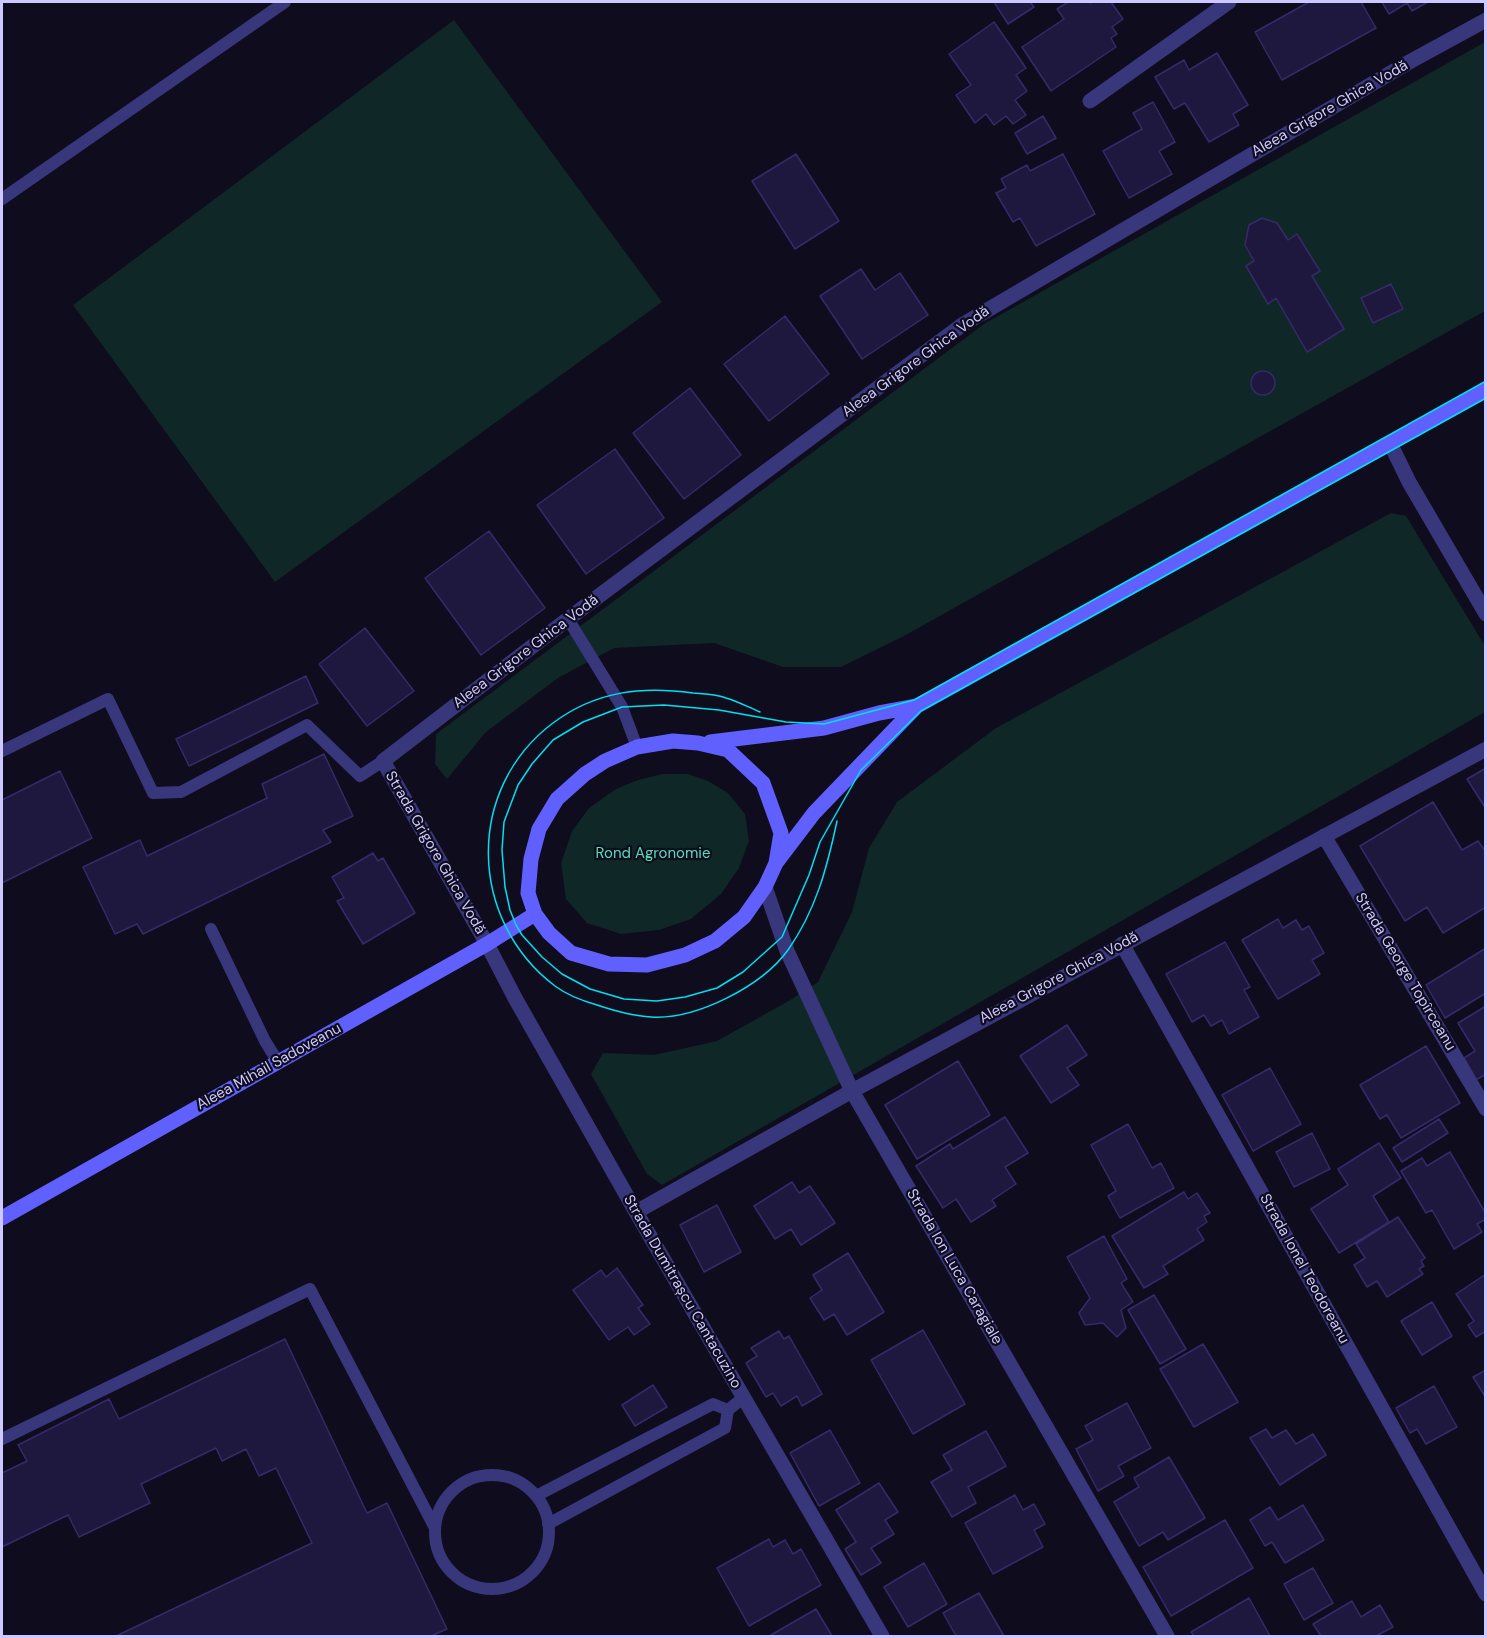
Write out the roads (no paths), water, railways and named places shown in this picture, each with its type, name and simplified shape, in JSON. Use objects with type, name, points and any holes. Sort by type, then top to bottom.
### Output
[{"type":"main road","points":[[776,863],[782,833],[763,783],[728,750],[698,743],[673,741],[637,747],[605,761],[585,774],[556,799],[539,829],[531,859],[528,893],[535,914],[549,933],[571,953],[609,964],[647,965],[685,955],[715,941],[744,917],[765,887],[776,863],[814,813],[917,706],[1485,390]]},
{"type":"main road","points":[[698,743],[824,728],[879,713],[917,706]]},
{"type":"main road","name":"Aleea Mihail Sadoveanu","points":[[2,1218],[488,944],[535,914]]},
{"type":"street","points":[[1090,101],[1229,2]]},
{"type":"street","name":"Aleea Grigore Ghica Vodă","points":[[383,761],[568,619],[962,325],[1411,61],[1485,20]]},
{"type":"street","points":[[1390,443],[1409,482],[1485,614]]},
{"type":"street","name":"Aleea Grigore Ghica Vodă","points":[[636,1212],[852,1090],[1485,749]]},
{"type":"street","name":"Strada Grigore Ghica Vodă","points":[[383,761],[488,944]]},
{"type":"street","name":"Strada George Topîrceanu","points":[[1324,836],[1485,1109]]},
{"type":"street","name":"Strada Ion Luca Caragiale","points":[[765,887],[787,951],[852,1090],[1167,1636]]},
{"type":"street","name":"Strada Dumitrașcu Cantacuzino","points":[[488,944],[515,998],[636,1212],[882,1636]]},
{"type":"street","name":"Strada Ionel Teodoreanu","points":[[1122,944],[1485,1594]]},
{"type":"lane","points":[[2,199],[285,2]]},
{"type":"lane","points":[[568,619],[622,707],[637,747]]},
{"type":"lane","points":[[2,751],[108,699],[153,793],[181,792],[307,725],[360,776],[383,761]]},
{"type":"lane","points":[[212,929],[265,1041],[278,1062]]},
{"type":"lane","points":[[2,1439],[310,1289],[435,1528]]},
{"type":"lane","points":[[548,1524],[725,1428],[728,1410],[743,1398]]},
{"type":"lane","points":[[536,1496],[713,1404],[728,1410]]},
{"type":"lane","points":[[492,1474],[511,1477],[527,1486],[536,1496],[548,1518],[548,1524],[549,1537],[544,1555],[534,1571],[519,1583],[501,1589],[482,1589],[464,1583],[449,1571],[438,1555],[434,1537],[435,1518],[443,1500],[456,1486],[473,1477],[492,1474]]},
{"type":"tram line","points":[[1486,381],[914,700],[824,724],[786,722],[719,710],[664,705],[622,707],[583,722],[553,740],[532,764],[518,785],[504,822],[502,850],[505,887],[516,925],[542,957],[562,974],[590,989],[624,999],[657,1001],[685,997],[717,988],[743,972],[782,937],[809,875],[820,842],[861,770],[921,711],[1486,398]]},
{"type":"tram line","points":[[760,712],[714,695],[655,690],[620,693],[569,712],[553,723],[524,751],[504,783],[492,818],[488,854],[493,891],[506,926],[526,958],[555,986],[586,1002],[610,1009],[651,1017],[688,1013],[707,1007],[745,988],[762,976],[788,950],[813,904],[837,821]]},
{"type":"park label","name":"Rond Agronomie","points":[[653,854]]}]
